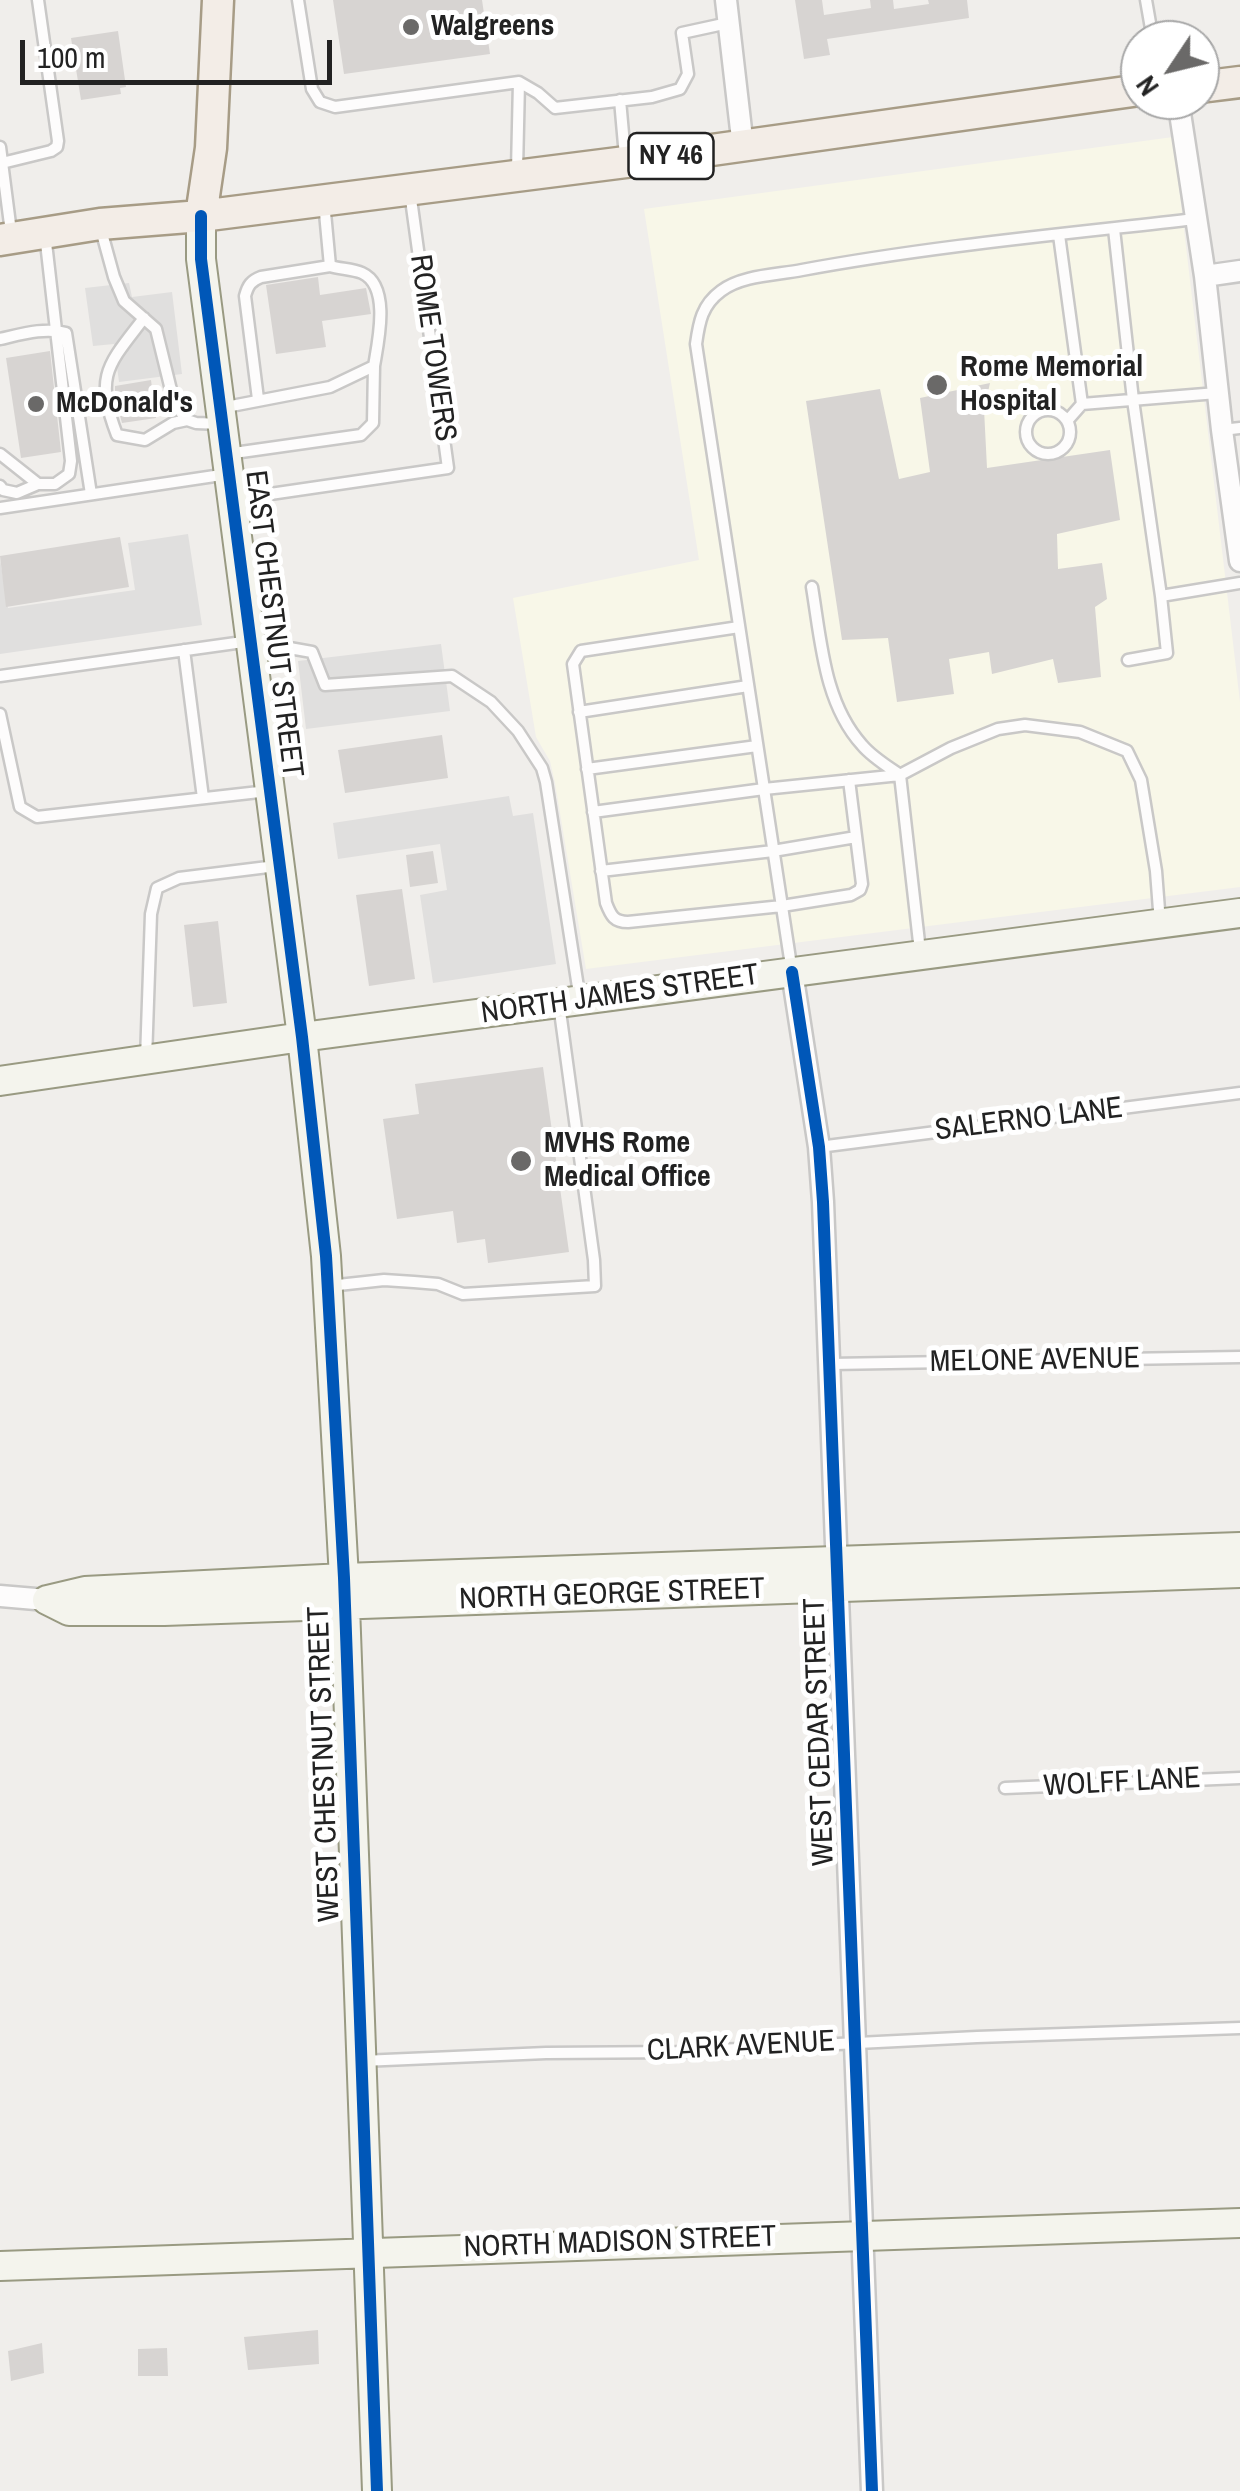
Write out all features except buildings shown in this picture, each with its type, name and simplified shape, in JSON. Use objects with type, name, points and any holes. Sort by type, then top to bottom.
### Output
[{"type":"main road","name":"EAST CHESTNUT STREET","points":[[201,216],[211,148],[218,0]]},
{"type":"main road","name":"NY 46","points":[[6,239],[100,224],[201,216],[744,147],[1120,93]]},
{"type":"street","points":[[726,0],[744,147]]},
{"type":"street","points":[[1181,120],[1218,393],[1231,429],[1240,561]]},
{"type":"street","name":"EAST CHESTNUT STREET","points":[[201,216],[201,259],[302,1037]]},
{"type":"street","points":[[1205,276],[1240,271]]},
{"type":"street","name":"NORTH JAMES STREET","points":[[0,1080],[1240,913]]},
{"type":"street","name":"WEST CEDAR STREET","points":[[792,972],[819,1147],[831,1364],[872,2491]]},
{"type":"street","name":"WEST CHESTNUT STREET","points":[[302,1037],[328,1286],[344,1592],[377,2491]]},
{"type":"street","name":"NORTH GEORGE STREET","points":[[0,1596],[47,1600],[84,1591],[344,1592],[839,1574],[1240,1547]]},
{"type":"street","name":"NORTH GEORGE STREET","points":[[839,1574],[1240,1573]]},
{"type":"street","name":"NORTH MADISON STREET","points":[[0,2266],[1240,2223]]},
{"type":"lane","points":[[2,163],[51,152],[57,147],[38,0]]},
{"type":"lane","points":[[298,0],[312,90],[320,102],[334,107],[519,82],[554,108],[652,97],[680,89],[688,74],[682,33],[728,23]]},
{"type":"lane","points":[[517,176],[519,82]]},
{"type":"lane","points":[[620,100],[626,162]]},
{"type":"lane","points":[[0,147],[6,239]]},
{"type":"lane","name":"ROME TOWERS","points":[[229,476],[448,468],[410,190]]},
{"type":"lane","points":[[324,201],[330,266]]},
{"type":"lane","points":[[792,972],[696,344],[699,317],[722,290],[759,278],[864,258],[1196,219]]},
{"type":"lane","points":[[100,224],[124,301],[156,328],[172,394],[186,420]]},
{"type":"lane","points":[[1114,228],[1167,654],[1128,660]]},
{"type":"lane","points":[[0,486],[17,493],[38,484],[55,484],[70,474],[44,233]]},
{"type":"lane","points":[[1059,235],[1082,404]]},
{"type":"lane","points":[[0,508],[229,476],[362,434],[373,422],[381,310],[371,279],[330,266],[252,280],[245,296],[258,399]]},
{"type":"lane","points":[[144,318],[114,356],[104,382],[117,435],[145,440],[173,423],[186,420],[196,424],[258,399],[330,386],[374,366]]},
{"type":"lane","points":[[0,338],[54,330],[66,333],[91,494]]},
{"type":"lane","points":[[1067,421],[1082,404],[1218,393]]},
{"type":"lane","points":[[1054,411],[1067,421],[1070,437],[1061,450],[1046,454],[1032,448],[1026,427],[1034,415],[1054,411]]},
{"type":"lane","points":[[0,454],[38,484]]},
{"type":"lane","points":[[1161,596],[1240,583]]},
{"type":"lane","points":[[812,587],[825,668],[840,714],[863,747],[900,775],[920,956]]},
{"type":"lane","points":[[739,627],[581,651],[573,664],[610,916],[618,922],[782,906],[860,890],[849,780]]},
{"type":"lane","points":[[0,676],[250,641],[312,652],[325,685],[452,676],[490,702],[518,731],[542,768],[596,1286],[463,1294],[438,1284],[384,1280],[328,1286]]},
{"type":"lane","points":[[184,650],[203,798]]},
{"type":"lane","points":[[579,712],[748,686]]},
{"type":"lane","points":[[0,714],[20,807],[37,817],[269,791]]},
{"type":"lane","points":[[593,812],[900,775],[998,729],[1026,725],[1080,732],[1127,751],[1142,780],[1160,924]]},
{"type":"lane","points":[[587,769],[757,746]]},
{"type":"lane","points":[[601,871],[856,837]]},
{"type":"lane","points":[[146,1060],[151,914],[157,888],[179,878],[278,865]]},
{"type":"lane","name":"SALERNO LANE","points":[[819,1147],[1240,1093]]},
{"type":"lane","name":"MELONE AVENUE","points":[[831,1364],[1240,1357]]},
{"type":"lane","name":"WOLFF LANE","points":[[1004,1788],[1240,1778]]},
{"type":"lane","name":"CLARK AVENUE","points":[[361,2061],[1240,2028]]},
{"type":"shaded area","name":"Rome Memorial Hospital","points":[[1173,137],[1240,702],[1240,887],[586,969],[555,783],[550,761],[536,737],[513,598],[699,560],[644,209]]},
{"type":"shaded area","points":[[129,283],[132,297],[172,292],[182,374],[119,382],[114,344],[93,346],[85,288]]},
{"type":"shaded area","points":[[188,534],[202,625],[0,654],[0,559],[8,608],[135,590],[128,543]]},
{"type":"shaded area","points":[[441,644],[450,711],[306,729],[298,661]]},
{"type":"shaded area","points":[[509,796],[513,816],[533,813],[556,964],[433,983],[420,895],[447,890],[440,844],[338,859],[333,823]]},
{"type":"cycle path","points":[[201,216],[201,259],[302,1037],[326,1256],[344,1578],[377,2491]]},
{"type":"cycle path","points":[[792,972],[819,1147],[823,1202],[872,2491]]},
{"type":"place","name":"Walgreens","points":[[411,27]]},
{"type":"place","name":"Rome Memorial Hospital","points":[[937,385]]},
{"type":"place","name":"McDonald's","points":[[36,404]]},
{"type":"place","name":"MVHS Rome Medical Office","points":[[521,1161]]}]
